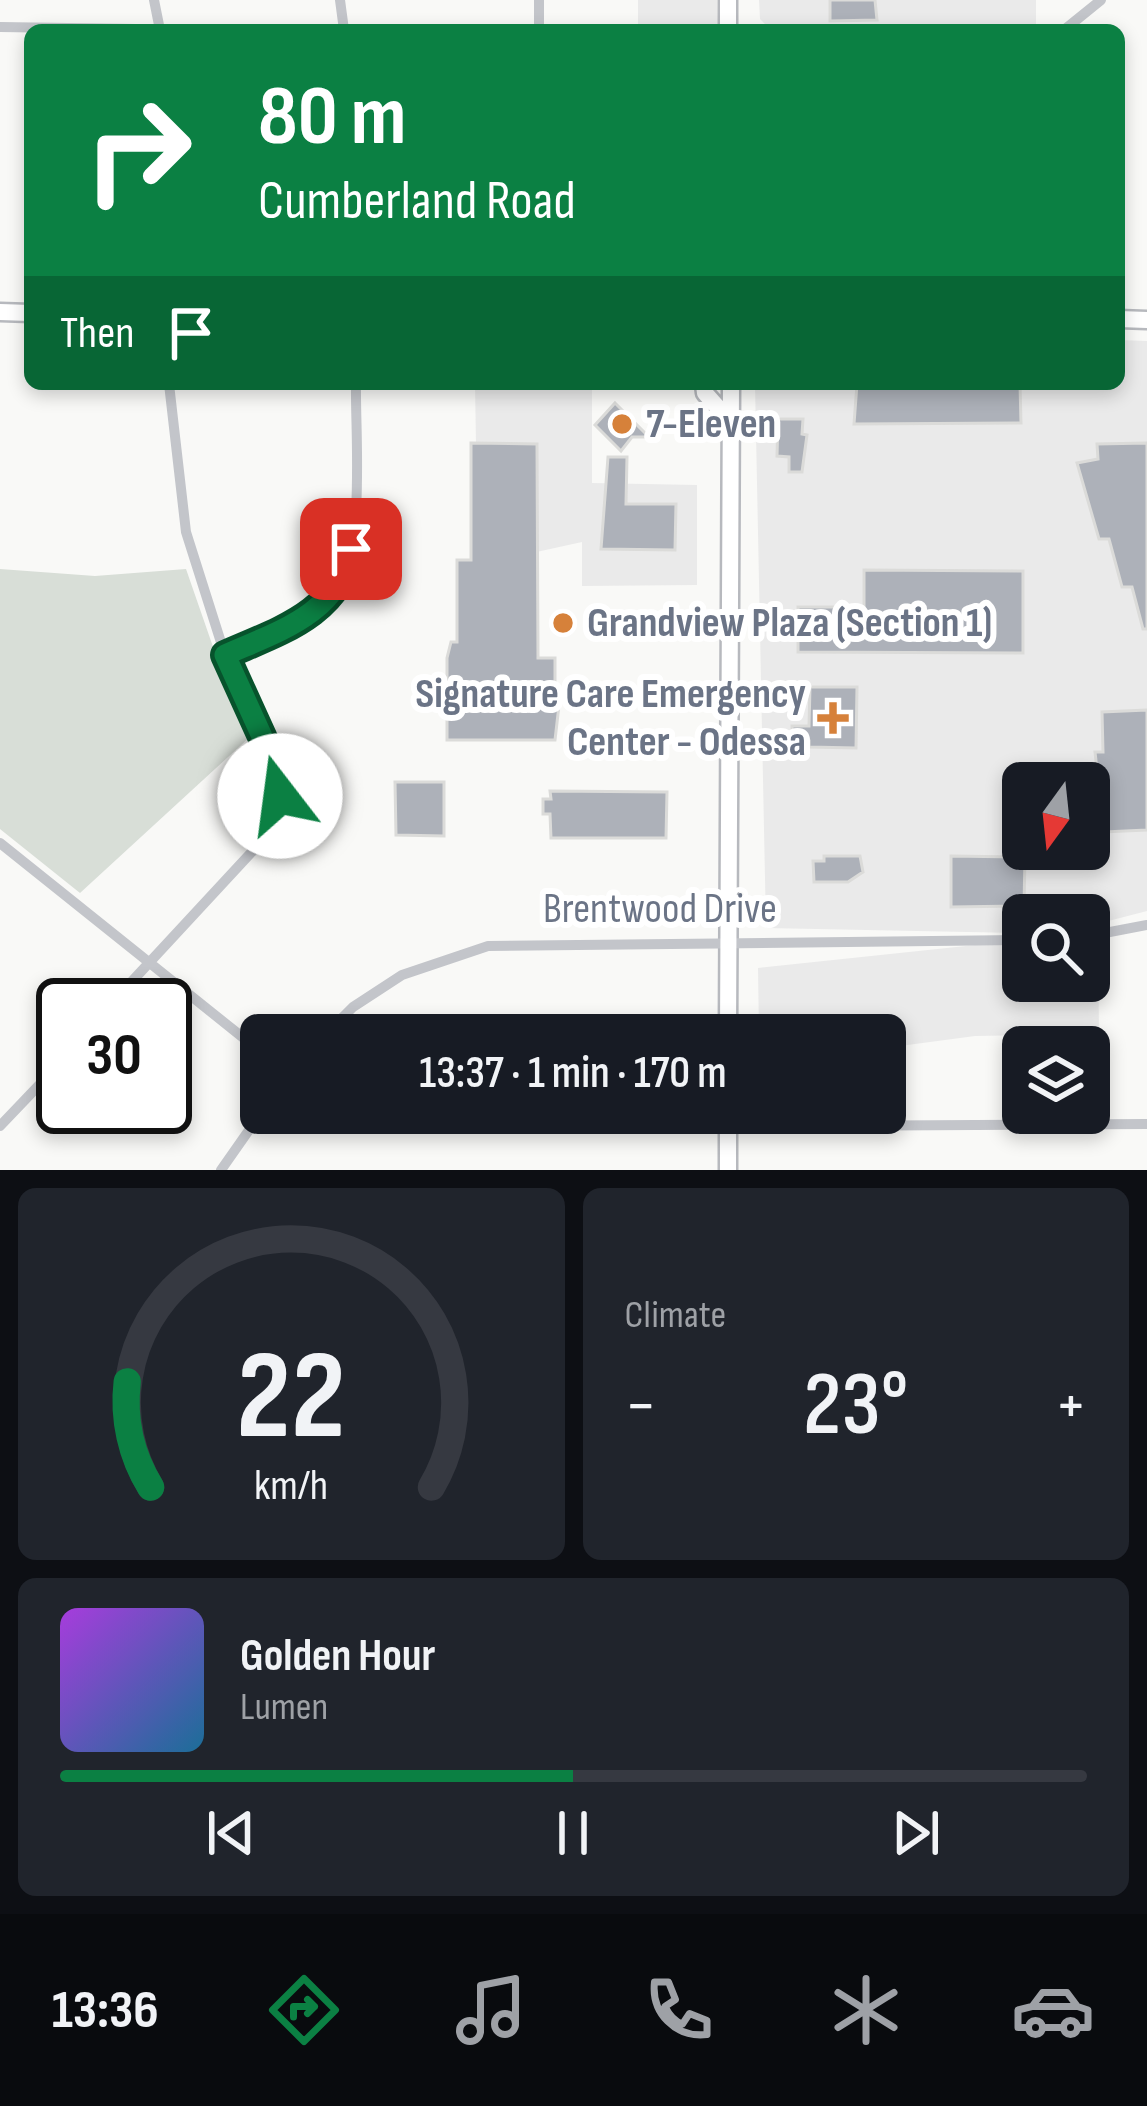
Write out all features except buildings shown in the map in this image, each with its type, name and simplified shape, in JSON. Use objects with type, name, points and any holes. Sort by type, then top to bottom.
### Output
[{"type":"main road","points":[[705,390],[729,420]]},
{"type":"main road","points":[[728,1014],[730,390]]},
{"type":"main road","points":[[728,1134],[728,1170]]},
{"type":"street","points":[[1071,24],[1100,0]]},
{"type":"street","points":[[132,978],[243,863],[278,809],[275,765],[225,655],[186,532],[170,390]]},
{"type":"street","points":[[225,655],[315,611],[344,578],[352,525],[356,390]]},
{"type":"street","points":[[0,844],[240,1035]]},
{"type":"street","points":[[1110,932],[1147,925]]},
{"type":"street","name":"Brentwood Drive","points":[[349,1014],[376,990],[458,952],[513,944],[1002,940]]},
{"type":"street","points":[[0,1126],[36,1088]]},
{"type":"street","points":[[906,1122],[1147,1124]]},
{"type":"street","points":[[221,1170],[246,1134]]},
{"type":"shaded area","points":[[638,0],[717,0],[718,24],[638,24]]},
{"type":"shaded area","points":[[759,0],[1036,0],[1036,24],[765,24],[760,19]]},
{"type":"shaded area","points":[[1125,340],[1147,341],[1147,911],[1110,921],[1110,894],[1002,894],[1002,933],[766,928],[755,390],[1125,390]]},
{"type":"shaded area","points":[[475,390],[592,390],[592,483],[697,485],[697,585],[582,586],[582,542],[478,565]]},
{"type":"shaded area","points":[[0,569],[95,576],[186,569],[220,667],[252,735],[80,893],[0,829]]},
{"type":"shaded area","points":[[1002,942],[1002,1002],[1099,1002],[1099,1026],[1002,1026],[1002,1036],[906,1045],[906,1014],[759,1014],[758,968]]},
{"type":"place","name":"7-Eleven","points":[[622,424]]},
{"type":"place","name":"Grandview Plaza (Section 1)","points":[[563,623]]},
{"type":"place","name":"Signature Care Emergency Center - Odessa","points":[[833,718]]},
{"type":"route","points":[[280,796],[275,765],[225,655],[325,603],[344,578],[351,549]]}]
